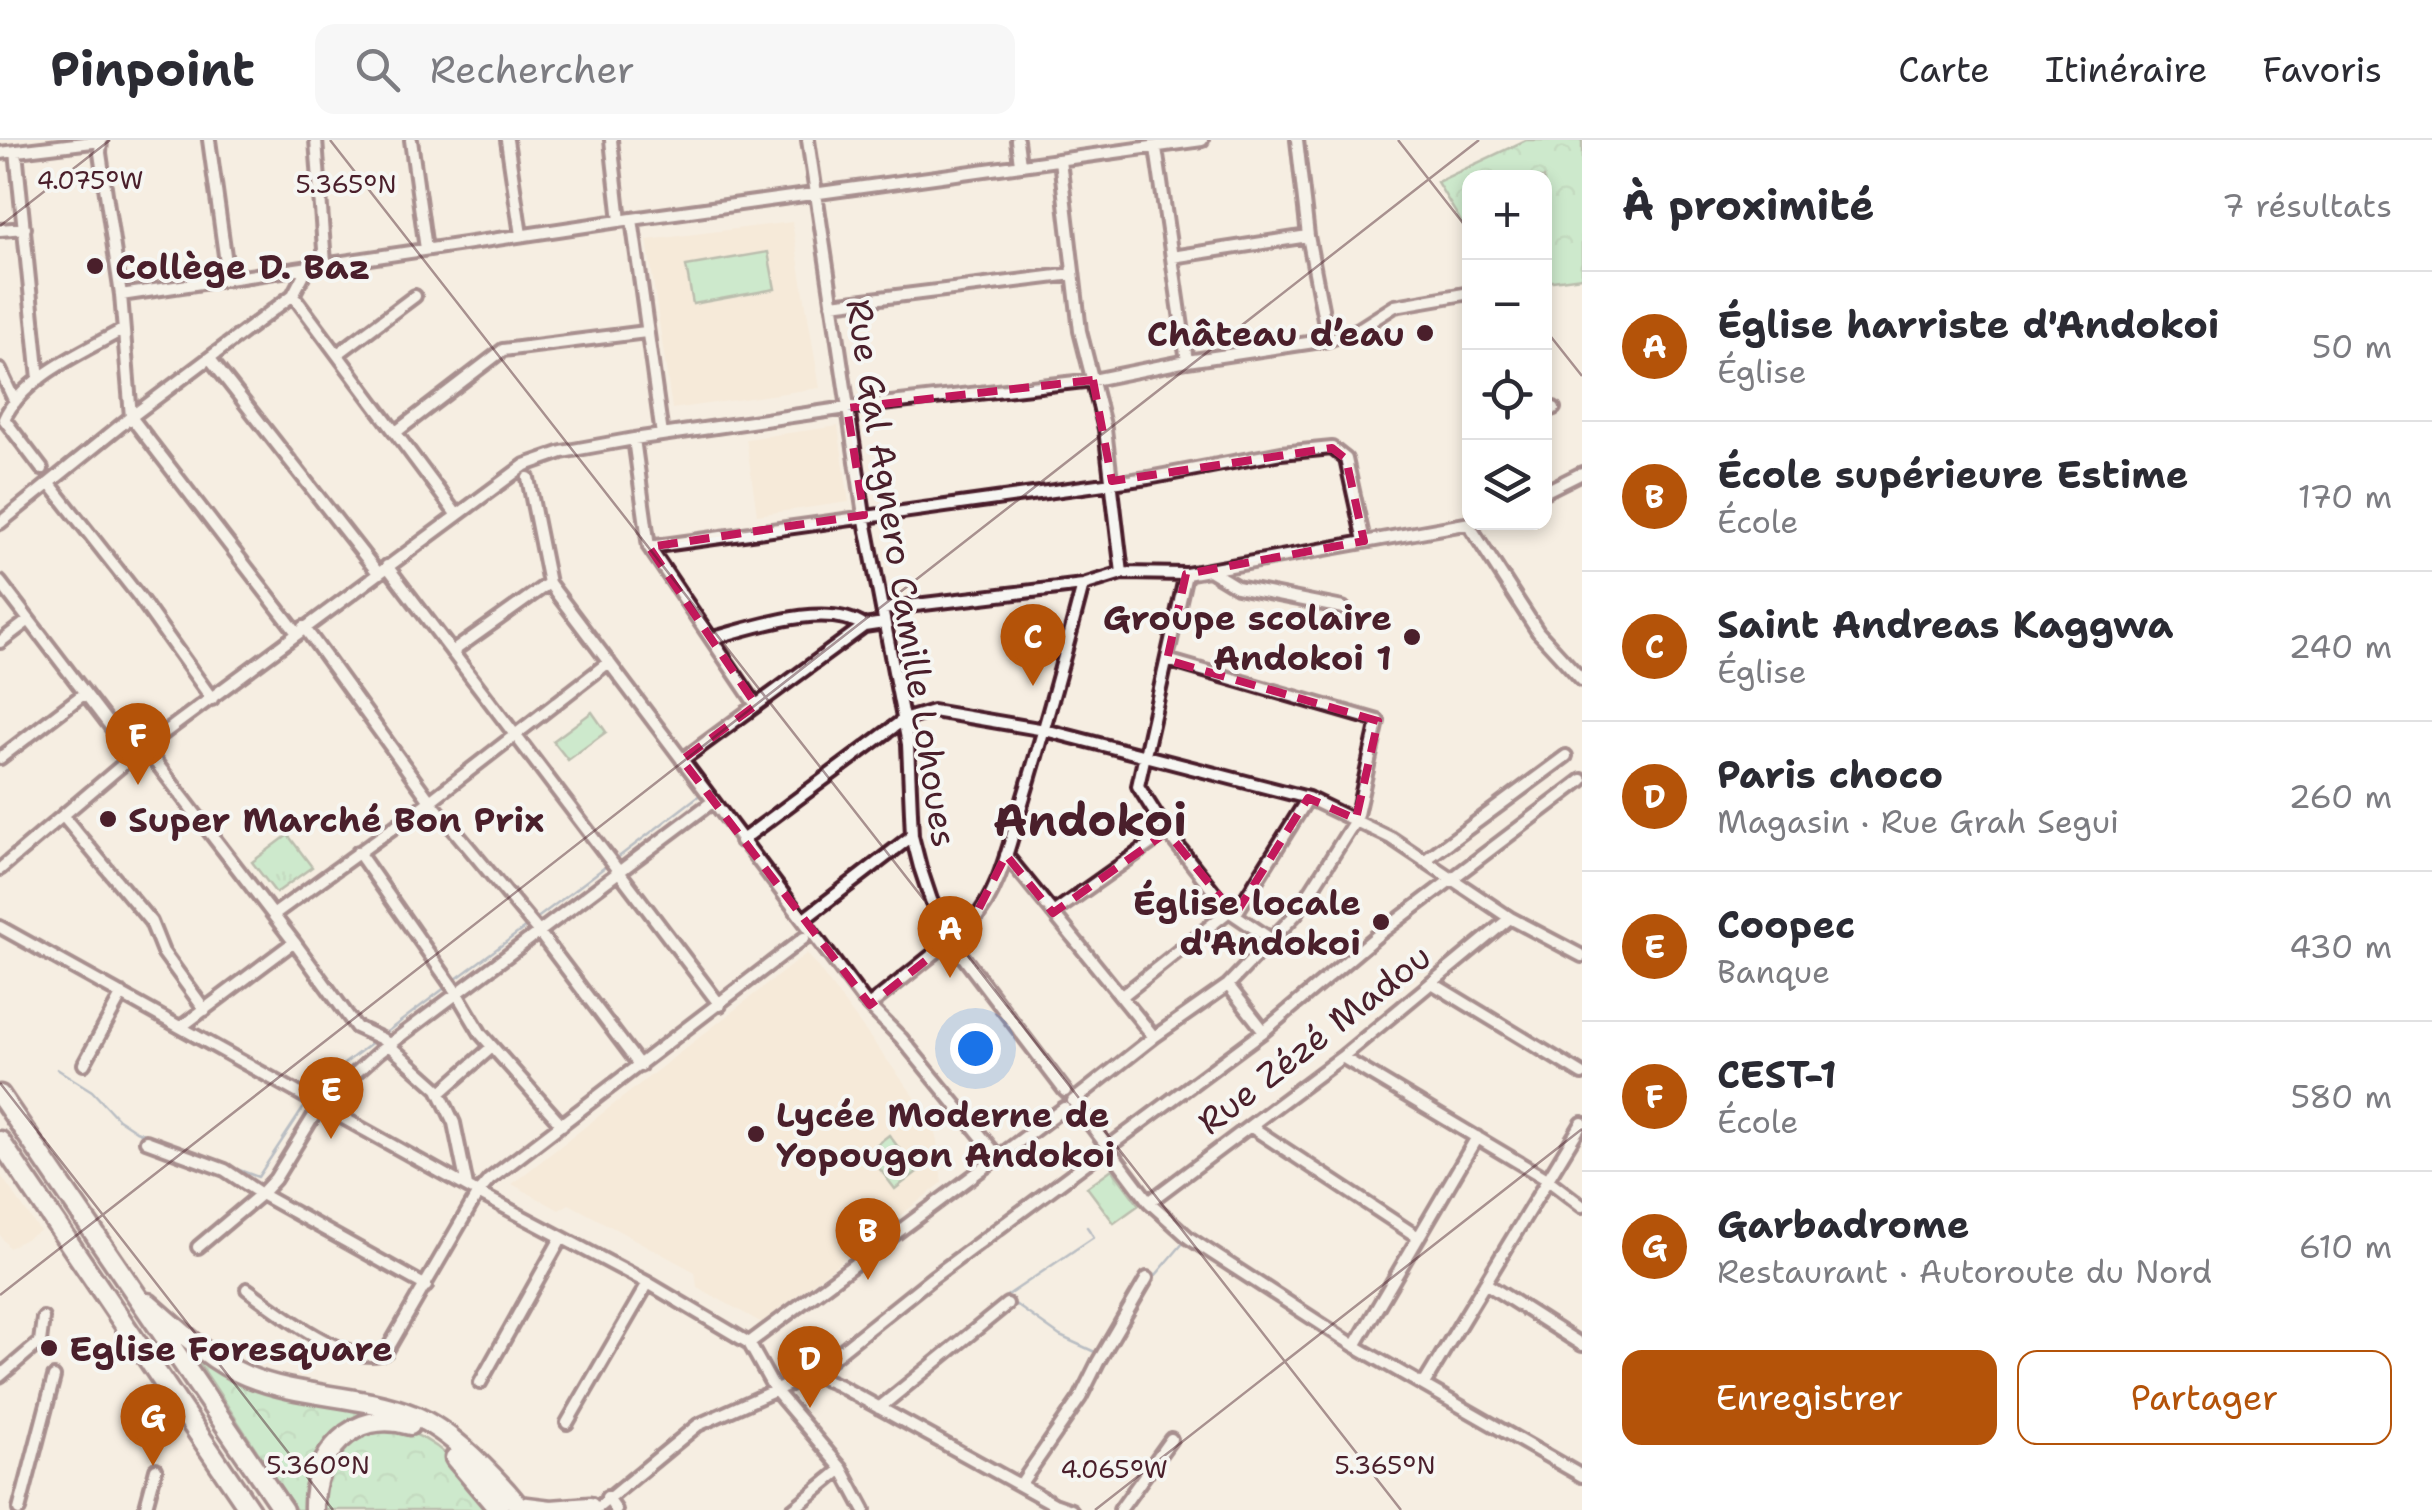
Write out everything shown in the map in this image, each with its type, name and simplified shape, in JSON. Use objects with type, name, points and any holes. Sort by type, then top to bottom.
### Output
[{"type":"highway","points":[[0,1095],[283,1510]]},
{"type":"highway","points":[[0,1141],[250,1510]]},
{"type":"highway","points":[[128,1286],[208,1352],[242,1374],[302,1394],[376,1404],[416,1416],[450,1438],[520,1508],[551,1510],[596,1505]]},
{"type":"highway","points":[[314,1510],[318,1470],[336,1442],[361,1425],[390,1420],[422,1430],[439,1442],[498,1510]]},
{"type":"street","points":[[0,153],[101,140],[132,417],[640,1066]]},
{"type":"street","points":[[209,140],[228,277]]},
{"type":"street","points":[[316,140],[326,263]]},
{"type":"street","points":[[411,140],[426,248]]},
{"type":"street","points":[[507,140],[522,235]]},
{"type":"street","points":[[611,140],[662,435]]},
{"type":"street","name":"Rue Gal Agnero Camille Lohoues","points":[[808,140],[864,516],[909,753],[912,836],[931,900],[951,941],[1065,1091]]},
{"type":"street","points":[[1017,140],[1020,164]]},
{"type":"street","points":[[121,296],[426,248],[1060,160],[1118,146],[1156,148],[1202,140]]},
{"type":"street","points":[[1297,140],[1308,236],[1328,340]]},
{"type":"street","points":[[1156,148],[1187,361]]},
{"type":"street","points":[[16,151],[39,379]]},
{"type":"street","points":[[1060,160],[1080,331],[1105,429],[1122,573]]},
{"type":"street","points":[[0,230],[24,228]]},
{"type":"street","points":[[1172,257],[1308,236]]},
{"type":"street","points":[[0,524],[132,417],[294,295],[308,266]]},
{"type":"street","points":[[832,304],[1073,274]]},
{"type":"street","points":[[294,295],[456,514]]},
{"type":"street","points":[[0,868],[144,747],[525,465],[562,452],[634,439],[847,408],[1094,380],[1187,361],[1328,340],[1359,329],[1396,306],[1462,295]]},
{"type":"street","points":[[339,353],[415,296]]},
{"type":"street","points":[[42,469],[4,419],[39,379],[122,330]]},
{"type":"street","points":[[396,432],[503,350],[646,332]]},
{"type":"street","points":[[211,360],[452,652],[720,1005]]},
{"type":"street","points":[[0,370],[16,402]]},
{"type":"street","points":[[634,439],[649,547],[756,704]]},
{"type":"street","points":[[649,547],[1148,478],[1281,452],[1332,448],[1346,459],[1364,541]]},
{"type":"street","points":[[1552,488],[1582,473]]},
{"type":"street","points":[[528,478],[550,583],[741,841],[870,1006],[926,1067],[999,1158]]},
{"type":"street","points":[[50,484],[140,598],[212,699]]},
{"type":"street","points":[[882,609],[1083,585],[1122,573],[1186,574],[1462,526]]},
{"type":"street","points":[[1477,530],[1538,632],[1582,680]]},
{"type":"street","points":[[1209,570],[1237,586],[1342,608]]},
{"type":"street","points":[[1186,574],[1138,774],[1139,792],[1232,913],[1272,940]]},
{"type":"street","points":[[0,582],[133,756]]},
{"type":"street","points":[[452,652],[550,583]]},
{"type":"street","points":[[870,1006],[982,912],[1006,855],[1083,585]]},
{"type":"street","points":[[713,638],[773,622],[834,614],[864,626]]},
{"type":"street","points":[[0,642],[29,620]]},
{"type":"street","points":[[682,760],[864,626],[884,623]]},
{"type":"street","points":[[748,1343],[1228,985],[1296,914],[1356,819],[1378,720],[1166,660]]},
{"type":"street","points":[[274,915],[430,801],[609,662]]},
{"type":"street","points":[[0,758],[86,693]]},
{"type":"street","points":[[741,841],[903,720],[933,711],[1044,730],[1308,798],[1356,819],[1510,918],[1582,956]]},
{"type":"street","points":[[144,747],[356,1027],[388,1045],[440,1092],[454,1123],[472,1190]]},
{"type":"street","points":[[1424,861],[1566,756]]},
{"type":"street","points":[[596,1505],[698,1425],[812,1374],[932,1278],[1264,1031],[1326,977],[1582,780]]},
{"type":"street","points":[[1122,996],[1232,913],[1308,798]]},
{"type":"street","points":[[198,1246],[261,1194],[275,1179],[321,1104],[388,1045],[712,802]]},
{"type":"street","points":[[63,816],[151,922],[163,952],[204,1010]]},
{"type":"street","points":[[1052,913],[1166,832]]},
{"type":"street","points":[[803,920],[912,836]]},
{"type":"street","points":[[358,852],[492,1046],[562,1125]]},
{"type":"street","points":[[1006,855],[1154,1037]]},
{"type":"street","name":"Rue Zézé Madou","points":[[1150,1202],[1342,1057],[1510,918]]},
{"type":"street","points":[[0,927],[472,1190],[648,1283],[748,1343],[775,1390],[842,1469],[864,1510]]},
{"type":"street","points":[[248,1289],[310,1335],[373,1356],[390,1348],[426,1286],[472,1190],[804,938]]},
{"type":"street","points":[[181,1027],[294,942]]},
{"type":"street","points":[[1432,982],[1582,1074]]},
{"type":"street","points":[[1228,985],[1264,1031]]},
{"type":"street","points":[[84,1064],[122,994]]},
{"type":"street","points":[[440,1092],[492,1046]]},
{"type":"street","points":[[1342,1057],[1548,1180],[1582,1206]]},
{"type":"street","points":[[1068,1105],[1103,1151],[1189,1238],[1355,1346],[1582,1476]]},
{"type":"street","points":[[1424,1384],[1582,1123]]},
{"type":"street","points":[[1250,1126],[1418,1237]]},
{"type":"street","points":[[1355,1346],[1477,1137]]},
{"type":"street","points":[[146,1141],[225,1170],[426,1286]]},
{"type":"street","points":[[480,1383],[561,1238]]},
{"type":"street","points":[[1020,1485],[1080,1398],[1148,1278]]},
{"type":"street","points":[[567,1423],[648,1283]]},
{"type":"street","points":[[1485,1283],[1582,1345]]},
{"type":"street","points":[[880,1408],[1007,1304]]},
{"type":"street","points":[[0,1376],[40,1342],[43,1318]]},
{"type":"street","points":[[812,1374],[1071,1510]]},
{"type":"street","points":[[19,1510],[54,1377]]},
{"type":"street","points":[[1120,1510],[1171,1439]]},
{"type":"street","points":[[145,1510],[156,1468]]},
{"type":"street","points":[[792,1510],[842,1469]]},
{"type":"street","points":[[596,1505],[616,1510]]},
{"type":"highlighted area","points":[[1093,380],[1112,481],[1332,448],[1346,459],[1364,541],[1186,574],[1167,660],[1378,721],[1356,819],[1308,798],[1235,915],[1167,832],[1053,913],[1006,855],[971,924],[870,1005],[682,760],[756,705],[649,547],[864,515],[847,408]]},
{"type":"shaded area","points":[[792,222],[820,388],[672,409],[647,240]]},
{"type":"shaded area","points":[[838,426],[849,502],[757,515],[746,439]]},
{"type":"shaded area","name":"Lycée Moderne de Yopougon Andokoi","points":[[807,953],[935,1124],[942,1183],[762,1323],[697,1287],[695,1272],[569,1204],[559,1210],[512,1184]]},
{"type":"shaded area","points":[[0,1174],[40,1231],[9,1248],[0,1235]]},
{"type":"green space","points":[[1526,140],[1582,140],[1582,277],[1552,281],[1552,170],[1462,170]]},
{"type":"green space","points":[[1462,170],[1462,223],[1437,182]]},
{"type":"green space","points":[[768,252],[775,289],[693,304],[686,266]]},
{"type":"green space","points":[[592,712],[606,732],[568,760],[553,741]]},
{"type":"green space","points":[[288,835],[312,867],[276,893],[252,862]]},
{"type":"green space","points":[[889,1135],[917,1172],[895,1189],[867,1152]]},
{"type":"green space","points":[[1112,1169],[1139,1205],[1114,1223],[1087,1187]]},
{"type":"green space","points":[[188,1346],[239,1381],[285,1398],[362,1412],[337,1431],[318,1453],[307,1479],[306,1510],[296,1510]]},
{"type":"green space","points":[[400,1429],[442,1451],[492,1510],[323,1510],[330,1476],[343,1451],[366,1436]]},
{"type":"waterway","points":[[616,859],[701,794]]},
{"type":"waterway","points":[[536,919],[609,864]]},
{"type":"waterway","points":[[452,982],[530,924]]},
{"type":"waterway","points":[[384,1034],[446,987]]},
{"type":"waterway","points":[[312,1094],[319,1083],[374,1041]]},
{"type":"waterway","points":[[1100,1148],[1063,1099],[1141,1041]]},
{"type":"waterway","points":[[57,1069],[92,1091],[118,1119],[136,1131],[258,1177],[308,1101]]},
{"type":"waterway","points":[[1105,1154],[1148,1210],[1184,1242],[1150,1282]]},
{"type":"waterway","points":[[1087,1227],[1094,1237],[1005,1297],[1060,1336],[1097,1353]]},
{"type":"waterway","points":[[1026,1482],[1053,1498]]},
{"type":"place","name":"Collège D. Baz","points":[[95,266]]},
{"type":"place","name":"Château d’eau","points":[[1425,333]]},
{"type":"place","name":"Groupe scolaire Andokoi 1","points":[[1412,637]]},
{"type":"place","name":"Saint Andreas Kaggwa","points":[[1033,686]]},
{"type":"place","name":"CEST-1","points":[[138,785]]},
{"type":"place","name":"Super Marché Bon Prix","points":[[108,819]]},
{"type":"place","name":"Église locale d'Andokoi","points":[[1381,922]]},
{"type":"place","name":"Église harriste d'Andokoi","points":[[950,978]]},
{"type":"place","name":"Lycée Moderne de Yopougon Andokoi","points":[[756,1134]]},
{"type":"place","name":"Coopec","points":[[331,1139]]},
{"type":"place","name":"École supérieure Estime","points":[[868,1280]]},
{"type":"place","name":"Eglise Foresquare","points":[[49,1348]]},
{"type":"place","name":"Paris choco","points":[[810,1408]]},
{"type":"place","name":"Garbadrome","points":[[153,1466]]},
{"type":"district","name":"Andokoi","points":[[1090,820]]}]
